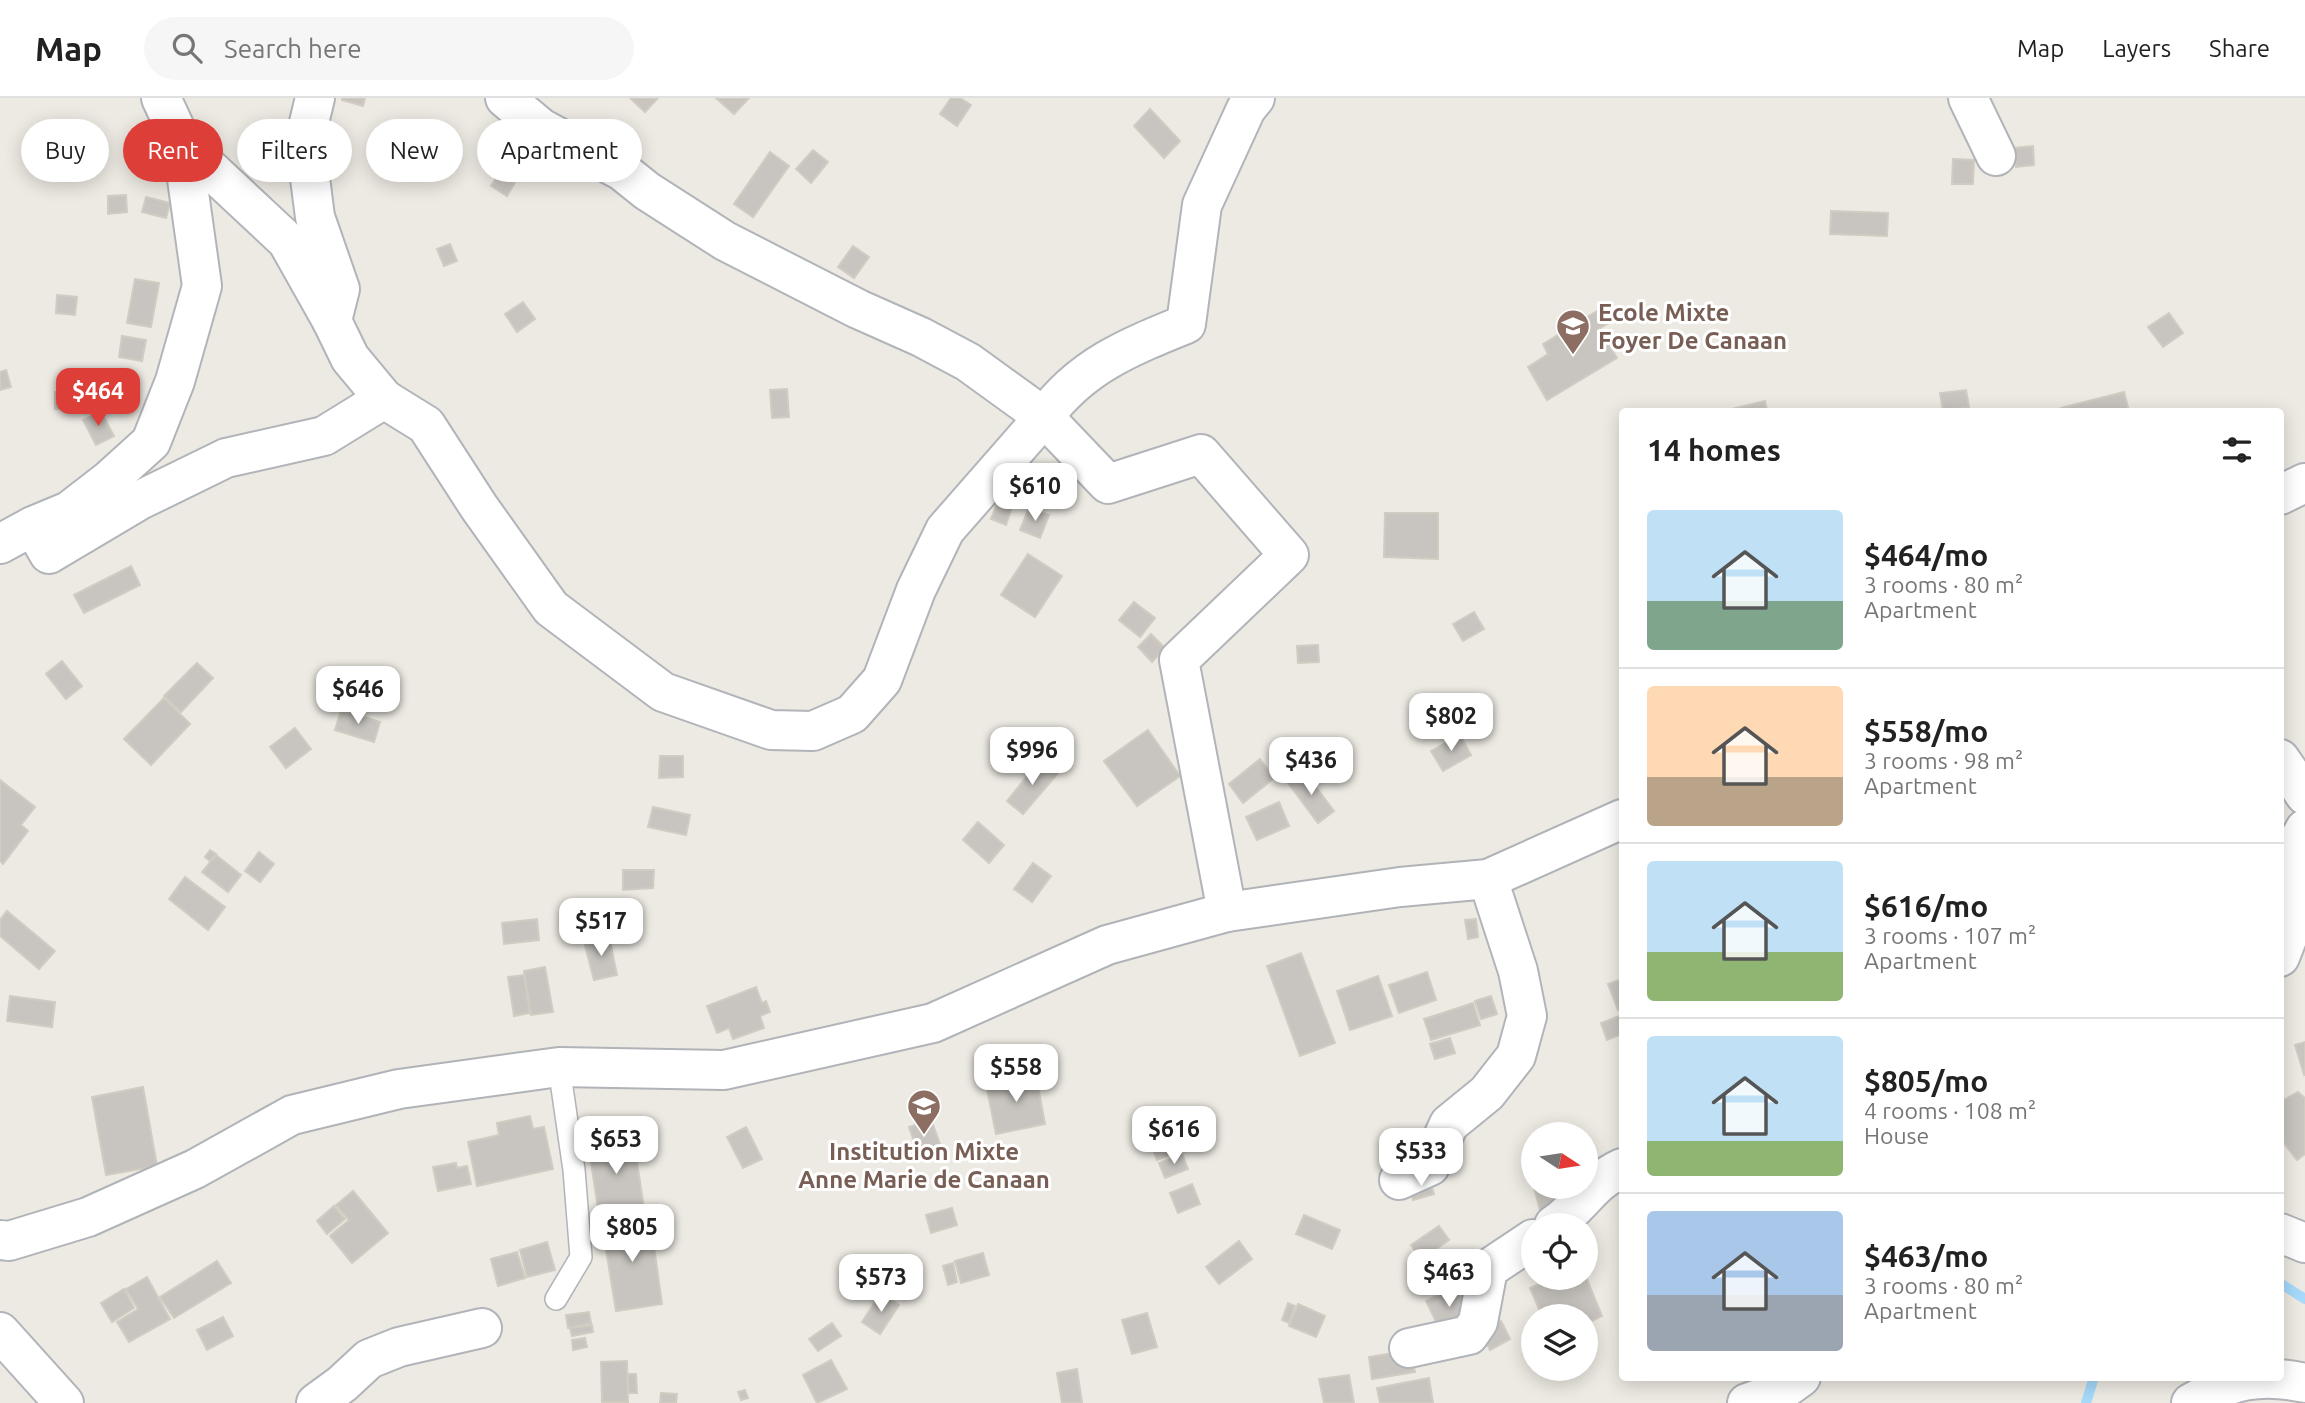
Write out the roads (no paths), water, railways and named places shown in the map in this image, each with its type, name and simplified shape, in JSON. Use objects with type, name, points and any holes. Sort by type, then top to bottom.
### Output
[{"type":"street","points":[[161,98],[171,119]]},
{"type":"street","points":[[315,98],[305,139],[315,217],[340,289],[332,321]]},
{"type":"street","points":[[505,98],[541,128],[622,171],[647,191],[725,241],[968,362],[1044,417],[1108,484],[1202,454],[1289,555],[1180,660],[1227,912]]},
{"type":"street","points":[[223,181],[287,241],[350,358],[384,399],[426,425],[479,507],[551,608],[663,692],[771,730],[813,731],[852,714],[882,680],[916,590],[945,530],[1044,417],[1059,396],[1092,367],[1135,345],[1186,324],[1202,205],[1246,109],[1255,98]]},
{"type":"street","points":[[1968,98],[1996,156]]},
{"type":"street","points":[[0,544],[69,511],[151,442],[176,381],[202,286],[187,182]]},
{"type":"street","points":[[33,526],[49,554],[140,500],[226,458],[324,436],[384,399]]},
{"type":"street","points":[[2284,493],[2305,483]]},
{"type":"street","points":[[2284,765],[2305,795]]},
{"type":"street","points":[[0,1240],[9,1241],[88,1217],[195,1170],[292,1115],[400,1090],[559,1067],[724,1070],[933,1023],[1107,945],[1227,912],[1400,887],[1488,879],[1619,820]]},
{"type":"street","points":[[2284,943],[2294,908],[2288,879],[2290,856],[2305,829]]},
{"type":"street","points":[[1399,1180],[1430,1166],[1449,1124],[1487,1093],[1516,1056],[1527,1016],[1518,971],[1488,879]]},
{"type":"street","points":[[2284,970],[2305,961]]},
{"type":"street","points":[[1571,1213],[1604,1176],[1619,1169]]},
{"type":"street","points":[[2284,1235],[2305,1243]]},
{"type":"street","points":[[1409,1348],[1469,1335],[1478,1322],[1488,1269],[1521,1247]]},
{"type":"street","points":[[316,1403],[369,1359],[399,1347],[482,1328]]},
{"type":"street","points":[[0,1332],[64,1403]]},
{"type":"street","points":[[2284,1380],[2305,1383]]},
{"type":"street","points":[[1747,1403],[1783,1390],[1795,1381]]},
{"type":"street","points":[[2191,1403],[2240,1381]]},
{"type":"lane","points":[[556,1299],[581,1257],[574,1170],[559,1067]]},
{"type":"waterway","points":[[2284,1286],[2305,1299]]},
{"type":"waterway","points":[[2086,1403],[2093,1381]]},
{"type":"place","name":"Ecole Mixte Foyer De Canaan","points":[[1573,356]]},
{"type":"place","name":"Institution Mixte Anne Marie de Canaan","points":[[924,1136]]}]
